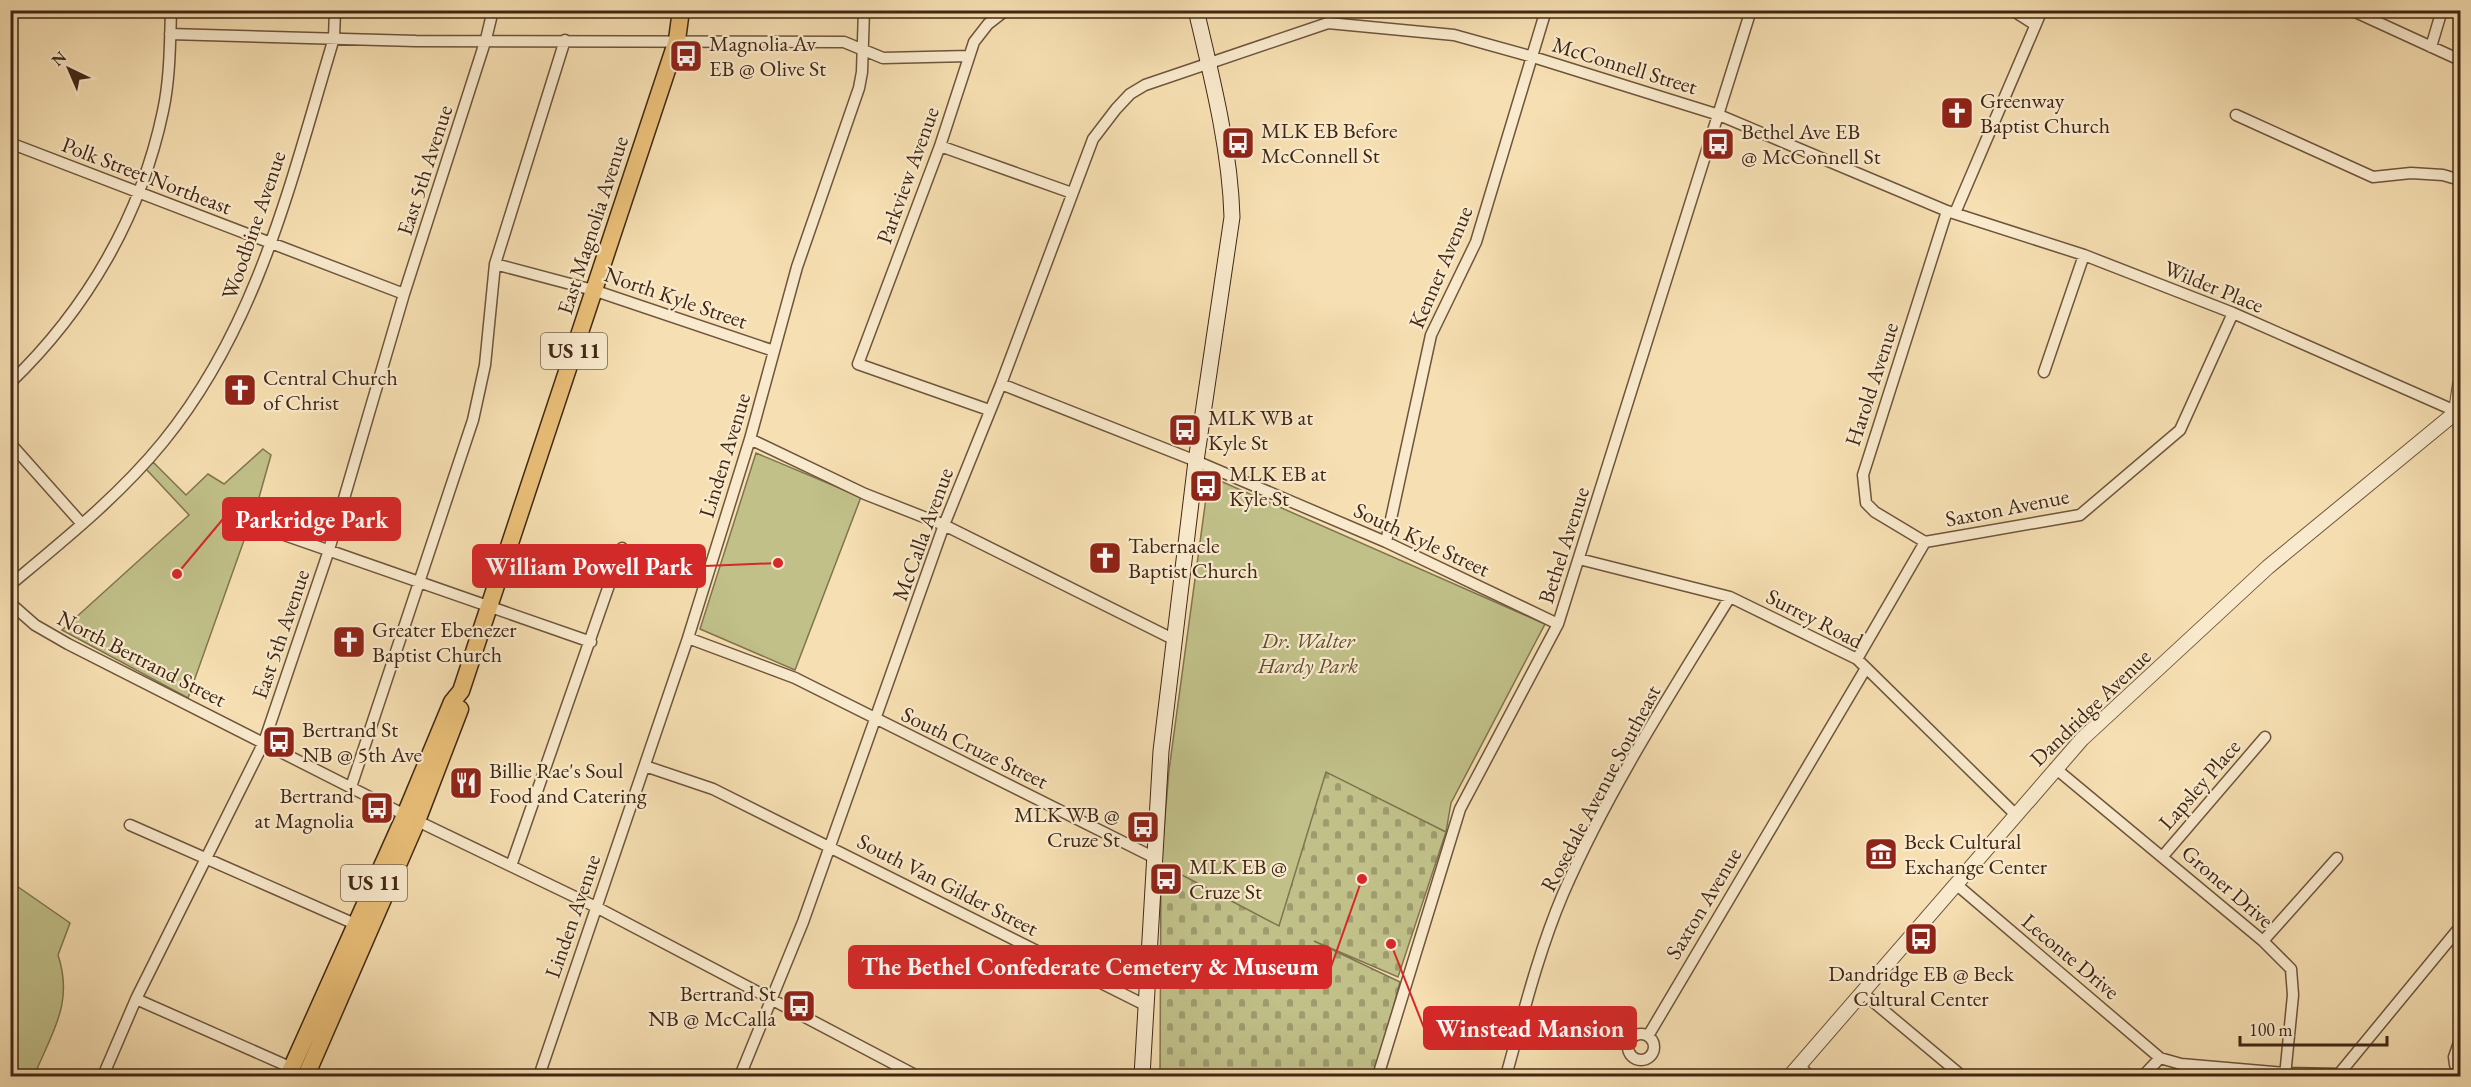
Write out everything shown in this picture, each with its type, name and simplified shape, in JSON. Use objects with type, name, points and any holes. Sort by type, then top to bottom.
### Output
[{"type":"main road","name":"East Magnolia Avenue","points":[[295,1074],[462,704],[461,691],[676,40],[681,10]]},
{"type":"main road","points":[[1142,1077],[1153,856],[1161,751],[1196,460],[1232,218],[1231,184],[1196,10]]},
{"type":"main road","name":"East Magnolia Avenue","points":[[295,1074],[356,924],[411,818]]},
{"type":"street","points":[[10,19],[12,10]]},
{"type":"street","points":[[10,384],[45,350],[74,314],[103,268],[140,192],[163,111],[171,10]]},
{"type":"street","name":"Woodbine Avenue","points":[[10,585],[82,524],[147,460],[191,404],[215,368],[252,295],[272,244],[334,38],[335,10]]},
{"type":"street","name":"East 5th Avenue","points":[[103,1077],[136,999],[204,857],[264,742],[328,553],[404,294],[486,39],[493,10]]},
{"type":"street","name":"Linden Avenue","points":[[539,1077],[688,638],[750,440],[797,267],[859,88],[864,49],[864,10]]},
{"type":"street","name":"Parkview Avenue","points":[[989,410],[858,364],[940,146],[969,56],[980,33],[1006,10]]},
{"type":"street","name":"Kenner Avenue","points":[[1386,542],[1431,335],[1476,242],[1546,10]]},
{"type":"street","name":"Bethel Avenue","points":[[1378,1077],[1460,810],[1558,624],[1751,10]]},
{"type":"street","points":[[2012,10],[2034,24]]},
{"type":"street","points":[[1951,212],[2042,10]]},
{"type":"street","points":[[2351,10],[2460,60]]},
{"type":"street","points":[[2431,47],[2442,10]]},
{"type":"street","name":"McConnell Street","points":[[1208,62],[1328,22],[1454,35],[1719,115],[1951,212]]},
{"type":"street","points":[[170,34],[334,38],[844,42],[883,58],[969,56]]},
{"type":"street","points":[[351,787],[480,392],[495,264],[565,40]]},
{"type":"street","name":"McCalla Avenue","points":[[740,1077],[773,1002],[944,525],[1098,131],[1130,94],[1159,79],[1208,62]]},
{"type":"street","points":[[2236,115],[2373,177],[2411,173],[2443,175],[2460,180]]},
{"type":"street","name":"Polk Street Northeast","points":[[10,143],[404,294]]},
{"type":"street","points":[[940,146],[1072,193]]},
{"type":"street","name":"Wilder Place","points":[[1951,212],[2084,255],[2233,313],[2459,411]]},
{"type":"street","name":"Harold Avenue","points":[[1925,542],[1875,512],[1866,503],[1863,476],[1951,212]]},
{"type":"street","points":[[2044,372],[2084,255]]},
{"type":"street","name":"North Kyle Street","points":[[495,264],[593,290],[774,351]]},
{"type":"street","name":"Saxton Avenue","points":[[1857,659],[1925,542],[2080,515],[2180,430],[2233,313]]},
{"type":"street","name":"South Kyle Street","points":[[1001,384],[1196,460],[1386,542],[1558,624]]},
{"type":"street","points":[[2459,411],[2460,384]]},
{"type":"street","name":"Dandridge Avenue","points":[[1794,1071],[1864,994],[2015,814],[2082,739],[2268,567],[2459,411]]},
{"type":"street","points":[[750,440],[865,494],[944,525],[1175,640]]},
{"type":"street","points":[[10,442],[82,524]]},
{"type":"street","points":[[253,524],[328,553],[591,642]]},
{"type":"street","points":[[511,866],[622,548]]},
{"type":"street","name":"Surrey Road","points":[[1579,559],[1730,597],[1857,659],[2015,814]]},
{"type":"street","name":"Rosedale Avenue Southeast","points":[[1506,1077],[1528,997],[1563,895],[1626,770],[1730,597]]},
{"type":"street","name":"North Bertrand Street","points":[[10,603],[35,625],[68,644],[411,818],[596,907],[911,1075]]},
{"type":"street","name":"South Cruze Street","points":[[688,638],[795,678],[1153,856]]},
{"type":"street","name":"Saxton Avenue","points":[[1648,1036],[1866,668]]},
{"type":"street","name":"Lapsley Place","points":[[2163,856],[2265,736]]},
{"type":"street","name":"South Van Gilder Street","points":[[645,766],[712,789],[1145,1005]]},
{"type":"street","name":"Groner Drive","points":[[2055,768],[2263,941],[2290,969],[2293,995],[2285,1075]]},
{"type":"street","points":[[130,825],[356,924]]},
{"type":"street","points":[[2263,941],[2337,858]]},
{"type":"street","name":"Leconte Drive","points":[[1957,885],[2160,1058]]},
{"type":"street","points":[[2143,1077],[2160,1058],[2181,1064],[2285,1075],[2340,1075],[2460,927]]},
{"type":"street","points":[[1864,994],[1962,1077]]},
{"type":"street","points":[[136,999],[295,1074]]},
{"type":"street","points":[[2460,1040],[2454,1057],[2455,1065],[2460,1068]]},
{"type":"street","points":[[1794,1071],[1810,1077]]},
{"type":"green space","points":[[263,449],[271,455],[258,501],[188,698],[62,630],[189,515],[146,469],[153,462],[186,495],[208,474],[224,484]]},
{"type":"green space","points":[[756,453],[861,497],[795,670],[700,629]]},
{"type":"green space","name":"Dr. Walter Hardy Park","points":[[1209,476],[1545,624],[1451,803],[1446,832],[1326,772],[1279,926],[1161,864],[1169,770]]},
{"type":"green space","points":[[1326,771],[1446,832],[1398,977],[1314,941],[1400,982],[1375,1076],[1160,1076],[1161,864]]},
{"type":"green space","points":[[11,882],[70,923],[58,955],[64,988],[59,1017],[34,1076],[11,1076]]},
{"type":"place","name":"Magnolia Av EB @ Olive St","points":[[686,56]]},
{"type":"place","name":"Greenway Baptist Church","points":[[1957,113]]},
{"type":"place","name":"MLK EB Before McConnell St","points":[[1238,143]]},
{"type":"place","name":"Bethel Ave EB @ McConnell St","points":[[1718,144]]},
{"type":"place","name":"Central Church of Christ","points":[[240,390]]},
{"type":"place","name":"MLK WB at Kyle St","points":[[1185,430]]},
{"type":"place","name":"MLK EB at Kyle St","points":[[1206,486]]},
{"type":"place","name":"Tabernacle Baptist Church","points":[[1105,558]]},
{"type":"place","name":"William Powell Park","points":[[778,563]]},
{"type":"place","name":"Parkridge Park","points":[[177,574]]},
{"type":"place","name":"Greater Ebenezer Baptist Church","points":[[349,642]]},
{"type":"place","name":"Bertrand St NB @ 5th Ave","points":[[279,742]]},
{"type":"place","name":"Billie Rae's Soul Food and Catering","points":[[466,783]]},
{"type":"place","name":"Bertrand at Magnolia","points":[[377,808]]},
{"type":"place","name":"MLK WB @ Cruze St","points":[[1143,827]]},
{"type":"place","name":"Beck Cultural Exchange Center","points":[[1881,854]]},
{"type":"place","name":"MLK EB @ Cruze St","points":[[1166,879]]},
{"type":"place","name":"The Bethel Confederate Cemetery & Museum","points":[[1362,879]]},
{"type":"place","name":"Dandridge EB @ Beck Cultural Center","points":[[1921,939]]},
{"type":"place","name":"Winstead Mansion","points":[[1391,944]]},
{"type":"place","name":"Bertrand St NB @ McCalla","points":[[799,1006]]}]
